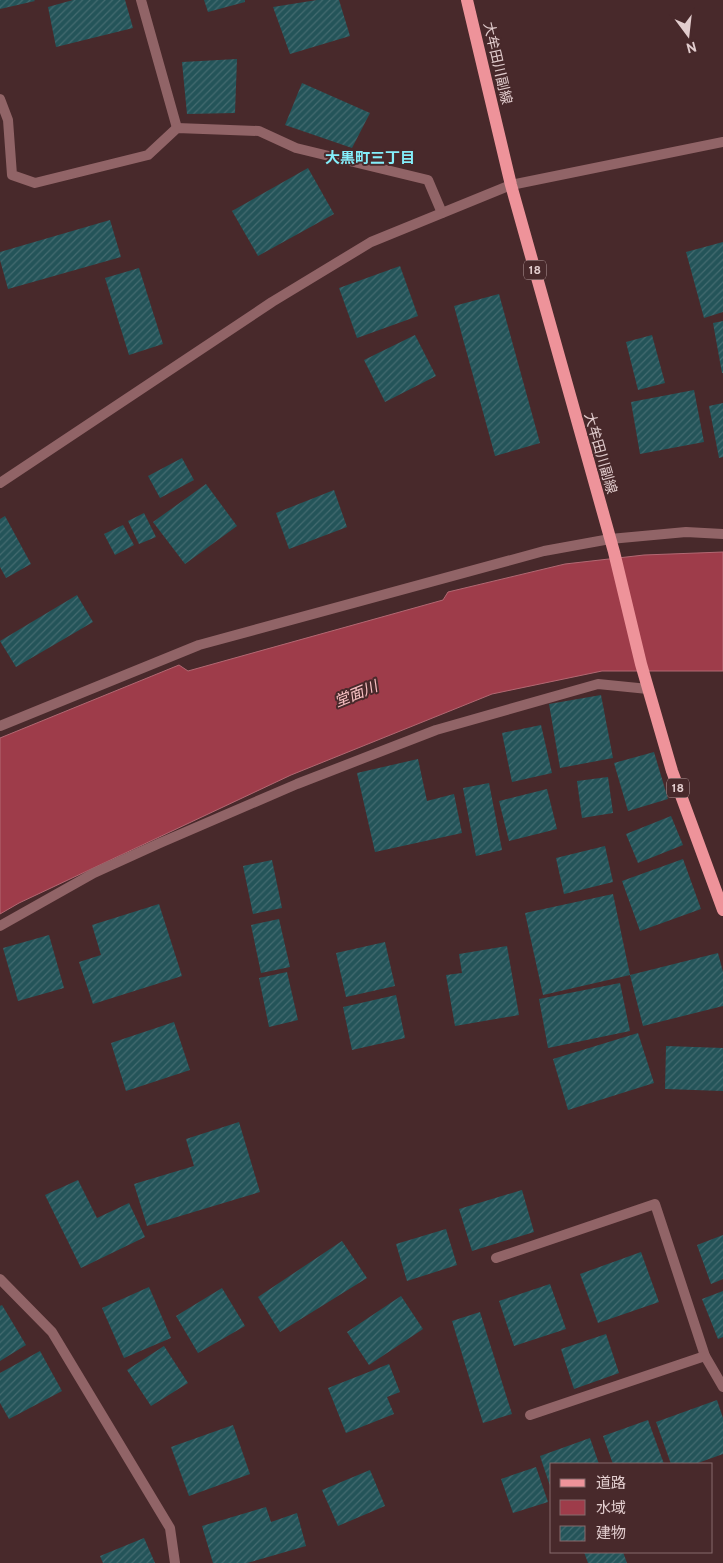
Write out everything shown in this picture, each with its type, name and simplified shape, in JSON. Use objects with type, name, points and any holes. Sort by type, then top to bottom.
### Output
[{"type":"main road","name":"大牟田川副線","points":[[467,0],[511,185],[614,552],[648,689],[672,771],[723,910]]},
{"type":"street","points":[[140,0],[177,128]]},
{"type":"street","points":[[0,99],[8,120],[12,175],[35,183],[148,155],[177,128],[259,131],[296,148],[428,180],[442,212]]},
{"type":"street","points":[[0,484],[272,302],[371,242],[511,185],[723,142]]},
{"type":"street","points":[[0,726],[199,645],[544,551],[610,539],[686,532],[723,534]]},
{"type":"street","points":[[0,926],[94,873],[160,843],[297,784],[436,730],[598,684],[648,689]]},
{"type":"street","points":[[496,1258],[655,1204],[705,1356],[723,1387]]},
{"type":"street","points":[[0,1279],[52,1332],[170,1528],[175,1563]]},
{"type":"street","points":[[530,1415],[705,1356]]},
{"type":"water","name":"堂面川","points":[[723,552],[723,671],[602,671],[492,694],[291,775],[19,903],[0,914],[0,738],[179,665],[188,671],[443,600],[448,592],[565,564],[644,555]]},
{"type":"building","points":[[0,0],[34,0],[35,1],[0,9]]},
{"type":"building","points":[[73,0],[125,0],[133,28],[56,47],[48,7]]},
{"type":"building","points":[[204,0],[245,0],[245,2],[208,12]]},
{"type":"building","points":[[317,0],[339,0],[350,36],[290,54],[273,7]]},
{"type":"building","points":[[237,59],[235,113],[187,114],[182,62]]},
{"type":"building","points":[[302,83],[370,113],[352,148],[285,125]]},
{"type":"building","points":[[308,168],[334,214],[258,256],[232,211]]},
{"type":"building","points":[[110,220],[121,257],[8,289],[0,260],[0,252]]},
{"type":"building","points":[[723,242],[723,312],[704,318],[686,252]]},
{"type":"building","points":[[400,266],[418,316],[357,338],[339,288]]},
{"type":"building","points":[[139,268],[163,344],[129,355],[105,278]]},
{"type":"building","points":[[499,294],[540,443],[495,456],[454,306]]},
{"type":"building","points":[[723,321],[723,373],[722,373],[713,323]]},
{"type":"building","points":[[415,335],[436,376],[385,402],[364,360]]},
{"type":"building","points":[[652,335],[665,383],[638,390],[626,342]]},
{"type":"building","points":[[694,390],[704,442],[640,454],[631,402]]},
{"type":"building","points":[[723,403],[723,457],[719,458],[709,406]]},
{"type":"building","points":[[182,458],[194,480],[160,498],[148,476]]},
{"type":"building","points":[[206,484],[237,526],[185,564],[153,522]]},
{"type":"building","points":[[334,490],[347,527],[289,549],[276,513]]},
{"type":"building","points":[[144,513],[156,537],[139,544],[128,521]]},
{"type":"building","points":[[5,516],[31,564],[6,578],[0,567],[0,519]]},
{"type":"building","points":[[123,525],[134,545],[115,555],[104,534]]},
{"type":"building","points":[[77,595],[93,622],[16,667],[0,641]]},
{"type":"building","points":[[601,695],[613,758],[560,768],[549,704]]},
{"type":"building","points":[[541,725],[552,773],[512,782],[502,733]]},
{"type":"building","points":[[654,752],[668,799],[628,811],[614,763]]},
{"type":"building","points":[[418,759],[427,801],[454,794],[462,833],[375,852],[357,773]]},
{"type":"building","points":[[608,777],[613,813],[582,818],[577,781]]},
{"type":"building","points":[[489,783],[502,850],[476,856],[463,788]]},
{"type":"building","points":[[547,789],[557,829],[509,841],[499,801]]},
{"type":"building","points":[[671,816],[683,845],[638,863],[626,834]]},
{"type":"building","points":[[605,846],[613,882],[564,894],[556,858]]},
{"type":"building","points":[[683,859],[701,909],[640,931],[622,881]]},
{"type":"building","points":[[272,860],[282,908],[253,914],[243,866]]},
{"type":"building","points":[[613,894],[630,975],[543,995],[525,913]]},
{"type":"building","points":[[159,904],[182,976],[93,1004],[79,962],[101,955],[92,925]]},
{"type":"building","points":[[279,919],[290,967],[261,973],[251,925]]},
{"type":"building","points":[[49,935],[64,988],[18,1001],[3,948]]},
{"type":"building","points":[[385,942],[395,986],[346,997],[336,953]]},
{"type":"building","points":[[507,946],[519,1015],[455,1026],[446,975],[462,973],[459,954]]},
{"type":"building","points":[[718,953],[723,972],[723,1006],[643,1026],[630,975]]},
{"type":"building","points":[[287,972],[298,1020],[269,1027],[259,978]]},
{"type":"building","points":[[620,983],[630,1031],[548,1048],[539,999]]},
{"type":"building","points":[[396,995],[405,1038],[352,1050],[343,1007]]},
{"type":"building","points":[[174,1022],[190,1070],[126,1091],[111,1043]]},
{"type":"building","points":[[638,1033],[654,1083],[568,1110],[553,1059]]},
{"type":"building","points":[[666,1046],[723,1048],[723,1091],[665,1089]]},
{"type":"building","points":[[239,1122],[260,1192],[147,1226],[134,1184],[194,1166],[186,1139]]},
{"type":"building","points":[[78,1180],[97,1218],[129,1203],[145,1237],[81,1268],[45,1195]]},
{"type":"building","points":[[522,1190],[534,1232],[472,1251],[459,1209]]},
{"type":"building","points":[[446,1229],[457,1265],[407,1281],[396,1244]]},
{"type":"building","points":[[723,1235],[723,1279],[711,1284],[697,1245]]},
{"type":"building","points":[[342,1241],[367,1278],[280,1332],[258,1297]]},
{"type":"building","points":[[641,1252],[659,1302],[598,1323],[580,1274]]},
{"type":"building","points":[[550,1284],[566,1329],[514,1346],[499,1301]]},
{"type":"building","points":[[149,1287],[171,1338],[124,1358],[102,1308]]},
{"type":"building","points":[[222,1288],[245,1326],[198,1353],[176,1316]]},
{"type":"building","points":[[723,1291],[723,1337],[718,1339],[702,1299]]},
{"type":"building","points":[[401,1296],[423,1329],[369,1365],[347,1332]]},
{"type":"building","points":[[2,1305],[26,1345],[0,1361],[0,1306]]},
{"type":"building","points":[[480,1312],[512,1414],[483,1423],[452,1321]]},
{"type":"building","points":[[606,1334],[619,1373],[574,1389],[561,1349]]},
{"type":"building","points":[[164,1346],[188,1383],[151,1406],[127,1370]]},
{"type":"building","points":[[40,1351],[62,1391],[9,1419],[0,1403],[0,1373]]},
{"type":"building","points":[[389,1364],[400,1392],[387,1397],[394,1414],[346,1433],[328,1388]]},
{"type":"building","points":[[717,1400],[723,1418],[723,1454],[698,1463],[671,1463],[656,1422]]},
{"type":"building","points":[[648,1420],[664,1463],[613,1463],[603,1436]]},
{"type":"building","points":[[233,1425],[250,1474],[189,1496],[171,1447]]},
{"type":"building","points":[[590,1438],[599,1463],[550,1463],[550,1486],[540,1456]]},
{"type":"building","points":[[536,1467],[548,1502],[513,1513],[501,1479]]},
{"type":"building","points":[[370,1470],[385,1506],[338,1526],[322,1490]]},
{"type":"building","points":[[266,1507],[271,1522],[297,1513],[306,1546],[247,1563],[213,1563],[202,1526]]},
{"type":"building","points":[[144,1538],[155,1563],[103,1563],[100,1556]]},
{"type":"building","points":[[584,1553],[623,1553],[627,1563],[588,1563]]},
{"type":"district","name":"大黒町三丁目","points":[[370,158]]}]
